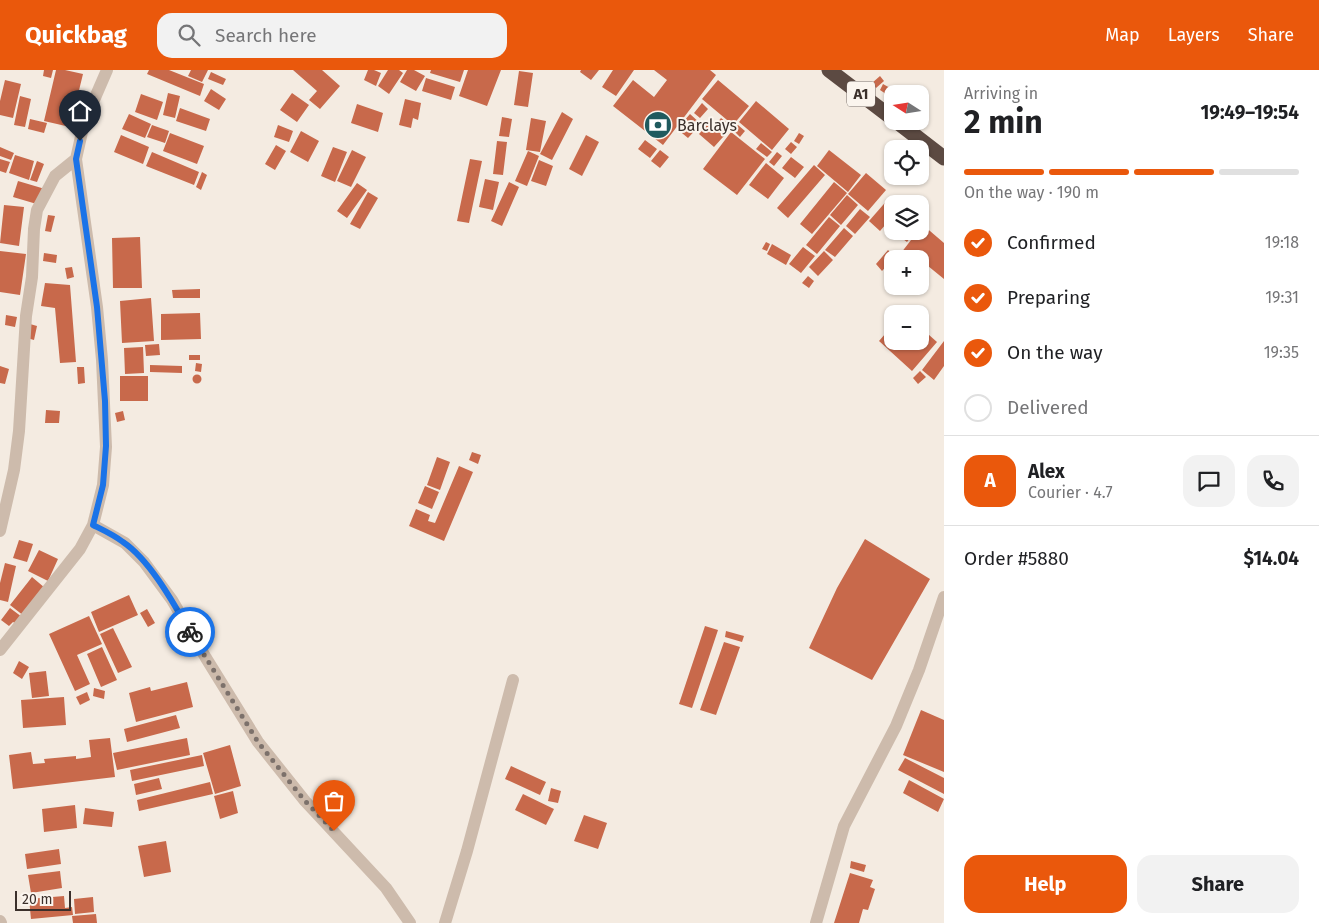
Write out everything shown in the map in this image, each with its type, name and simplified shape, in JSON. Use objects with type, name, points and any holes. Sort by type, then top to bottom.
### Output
[{"type":"highway","name":"A1","points":[[829,70],[884,112]]},
{"type":"highway","points":[[908,130],[944,158]]},
{"type":"street","points":[[0,650],[80,549],[93,525],[103,485],[106,446],[105,401],[97,307],[76,159],[84,123],[107,70]]},
{"type":"street","points":[[0,532],[14,470],[19,431],[26,316],[32,277],[34,229],[37,210],[56,176],[76,159]]},
{"type":"street","points":[[93,525],[125,543],[144,562],[172,600],[258,742],[305,801],[386,888],[410,923]]},
{"type":"street","points":[[816,923],[844,826],[896,726],[919,670],[944,597]]},
{"type":"street","points":[[445,923],[467,851],[513,680]]},
{"type":"building","points":[[44,70],[53,70],[51,78],[43,76]]},
{"type":"building","points":[[56,70],[83,74],[70,127],[44,121]]},
{"type":"building","points":[[149,70],[169,70],[204,84],[200,96],[147,74]]},
{"type":"building","points":[[191,70],[208,70],[202,82],[188,76]]},
{"type":"building","points":[[293,70],[322,70],[340,86],[320,109],[309,100],[317,91]]},
{"type":"building","points":[[368,70],[381,73],[376,86],[364,80]]},
{"type":"building","points":[[388,70],[399,70],[403,73],[389,94],[378,86]]},
{"type":"building","points":[[407,70],[414,70],[425,76],[416,91],[400,82]]},
{"type":"building","points":[[431,70],[464,70],[460,82],[430,73]]},
{"type":"building","points":[[468,70],[501,70],[487,106],[459,96]]},
{"type":"building","points":[[581,70],[599,70],[591,80],[580,72]]},
{"type":"building","points":[[613,70],[634,70],[616,96],[602,87]]},
{"type":"building","name":"Barclays","points":[[654,70],[710,70],[716,75],[663,145],[613,106],[633,80],[654,97],[667,80]]},
{"type":"building","points":[[519,71],[533,73],[528,107],[514,105]]},
{"type":"building","points":[[211,72],[226,79],[223,85],[208,79]]},
{"type":"building","points":[[880,76],[884,81],[876,88],[872,83]]},
{"type":"building","points":[[426,78],[455,87],[451,100],[422,91]]},
{"type":"building","points":[[5,80],[21,84],[13,118],[0,115],[0,101]]},
{"type":"building","points":[[718,80],[749,106],[733,125],[702,99]]},
{"type":"building","points":[[883,84],[885,85],[884,93],[880,90]]},
{"type":"building","points":[[211,89],[226,99],[219,110],[204,101]]},
{"type":"building","points":[[168,93],[180,96],[175,118],[163,115]]},
{"type":"building","points":[[292,93],[309,105],[297,122],[280,110]]},
{"type":"building","points":[[141,94],[163,102],[157,120],[135,112]]},
{"type":"building","points":[[20,96],[31,99],[25,127],[14,125]]},
{"type":"building","points":[[405,99],[421,103],[418,120],[413,118],[411,128],[399,125]]},
{"type":"building","points":[[756,101],[789,129],[772,150],[739,122]]},
{"type":"building","points":[[702,103],[708,109],[700,118],[694,113]]},
{"type":"building","points":[[357,104],[383,113],[378,132],[351,123]]},
{"type":"building","points":[[180,108],[210,119],[206,131],[176,121]]},
{"type":"building","points":[[562,112],[573,119],[552,160],[540,154]]},
{"type":"building","points":[[129,114],[151,124],[145,138],[122,129]]},
{"type":"building","points":[[690,114],[701,124],[688,138],[677,129]]},
{"type":"building","points":[[502,117],[512,119],[509,137],[499,136]]},
{"type":"building","points":[[531,118],[546,121],[540,152],[526,150]]},
{"type":"building","points":[[721,118],[732,127],[714,147],[699,134],[708,124],[713,128]]},
{"type":"building","points":[[30,119],[47,123],[44,133],[28,129]]},
{"type":"building","points":[[152,125],[169,131],[165,143],[147,137]]},
{"type":"building","points":[[278,125],[293,131],[289,142],[274,137]]},
{"type":"building","points":[[738,125],[745,131],[740,137],[733,130]]},
{"type":"building","points":[[301,131],[319,141],[308,162],[290,152]]},
{"type":"building","points":[[731,132],[765,159],[737,195],[703,169]]},
{"type":"building","points":[[170,133],[204,146],[197,164],[163,151]]},
{"type":"building","points":[[799,133],[804,136],[799,144],[794,141]]},
{"type":"building","points":[[121,135],[149,147],[143,164],[114,152]]},
{"type":"building","points":[[586,135],[599,142],[582,176],[569,169]]},
{"type":"building","points":[[645,140],[657,149],[650,158],[638,149]]},
{"type":"building","points":[[497,141],[507,142],[503,175],[493,174]]},
{"type":"building","points":[[791,142],[797,147],[791,154],[785,149]]},
{"type":"building","points":[[761,143],[772,152],[767,157],[756,149]]},
{"type":"building","points":[[276,145],[286,151],[275,170],[265,164]]},
{"type":"building","points":[[0,147],[14,153],[11,160],[0,156]]},
{"type":"building","points":[[333,147],[347,152],[335,182],[321,176]]},
{"type":"building","points":[[352,150],[366,157],[351,187],[337,181]]},
{"type":"building","points":[[660,150],[669,157],[660,168],[651,161]]},
{"type":"building","points":[[829,150],[861,175],[848,192],[817,166]]},
{"type":"building","points":[[528,151],[539,156],[527,186],[515,181]]},
{"type":"building","points":[[152,152],[199,172],[194,185],[146,166]]},
{"type":"building","points":[[777,152],[782,156],[774,166],[769,162]]},
{"type":"building","points":[[15,155],[34,161],[29,180],[9,173]]},
{"type":"building","points":[[791,157],[804,167],[795,178],[782,168]]},
{"type":"building","points":[[0,159],[10,162],[6,173],[0,171]]},
{"type":"building","points":[[470,159],[482,161],[469,223],[457,221]]},
{"type":"building","points":[[539,160],[553,166],[546,186],[531,181]]},
{"type":"building","points":[[37,161],[44,164],[37,182],[30,180]]},
{"type":"building","points":[[766,163],[784,178],[768,199],[749,185]]},
{"type":"building","points":[[814,165],[825,175],[788,218],[777,208]]},
{"type":"building","points":[[202,172],[207,175],[201,190],[196,187]]},
{"type":"building","points":[[866,173],[886,190],[868,211],[848,194]]},
{"type":"building","points":[[485,179],[499,182],[493,210],[479,207]]},
{"type":"building","points":[[18,181],[45,189],[40,205],[13,197]]},
{"type":"building","points":[[509,182],[519,187],[502,226],[491,221]]},
{"type":"building","points":[[834,182],[847,193],[812,234],[800,224]]},
{"type":"building","points":[[357,183],[367,190],[347,218],[337,211]]},
{"type":"building","points":[[368,192],[378,198],[360,229],[350,224]]},
{"type":"building","points":[[847,195],[858,205],[841,225],[830,215]]},
{"type":"building","points":[[884,204],[884,226],[880,231],[869,221]]},
{"type":"building","points":[[4,205],[24,207],[19,246],[0,243]]},
{"type":"building","points":[[860,209],[870,217],[855,234],[846,226]]},
{"type":"building","points":[[48,215],[55,216],[51,232],[45,231]]},
{"type":"building","points":[[829,217],[840,226],[817,254],[806,245]]},
{"type":"building","points":[[844,228],[853,236],[835,257],[825,250]]},
{"type":"building","points":[[929,230],[944,243],[944,279],[929,267],[929,250],[903,250],[911,240],[929,240]]},
{"type":"building","points":[[140,237],[142,288],[113,288],[112,238]]},
{"type":"building","points":[[766,242],[770,244],[767,251],[762,249]]},
{"type":"building","points":[[772,244],[791,255],[786,265],[767,254]]},
{"type":"building","points":[[803,247],[815,256],[801,273],[789,264]]},
{"type":"building","points":[[0,251],[26,254],[20,295],[0,292]]},
{"type":"building","points":[[824,251],[833,260],[818,276],[809,267]]},
{"type":"building","points":[[44,253],[57,255],[56,263],[43,261]]},
{"type":"building","points":[[884,255],[884,269],[882,271],[876,264]]},
{"type":"building","points":[[72,267],[74,277],[67,279],[65,268]]},
{"type":"building","points":[[808,276],[814,281],[809,288],[802,283]]},
{"type":"building","points":[[45,283],[70,285],[76,362],[60,363],[55,308],[41,306]]},
{"type":"building","points":[[200,289],[200,298],[173,298],[172,290]]},
{"type":"building","points":[[151,298],[154,341],[122,343],[120,301]]},
{"type":"building","points":[[200,313],[201,339],[161,340],[161,314]]},
{"type":"building","points":[[6,315],[17,317],[15,327],[5,325]]},
{"type":"building","points":[[30,324],[37,326],[34,340],[27,338]]},
{"type":"building","points":[[884,335],[884,346],[879,341]]},
{"type":"building","points":[[929,335],[937,342],[912,371],[889,350],[929,350]]},
{"type":"building","points":[[944,341],[944,366],[934,380],[922,370]]},
{"type":"building","points":[[159,344],[160,355],[146,356],[145,345]]},
{"type":"building","points":[[143,347],[144,373],[125,374],[124,348]]},
{"type":"building","points":[[189,355],[200,355],[200,360],[189,360]]},
{"type":"building","points":[[196,363],[202,364],[201,372],[195,371]]},
{"type":"building","points":[[150,365],[182,366],[182,373],[150,372]]},
{"type":"building","points":[[0,366],[9,369],[5,384],[0,383]]},
{"type":"building","points":[[77,367],[84,367],[85,383],[78,384]]},
{"type":"building","points":[[920,371],[926,377],[918,384],[913,378]]},
{"type":"building","points":[[197,374],[202,379],[197,384],[192,379]]},
{"type":"building","points":[[120,376],[148,376],[148,401],[120,401]]},
{"type":"building","points":[[46,410],[60,411],[59,423],[45,423]]},
{"type":"building","points":[[123,411],[125,420],[117,422],[115,413]]},
{"type":"building","points":[[472,452],[481,455],[478,464],[469,460]]},
{"type":"building","points":[[437,457],[450,462],[440,490],[427,485]]},
{"type":"building","points":[[459,466],[473,472],[444,541],[409,526],[416,509],[430,515],[428,521],[435,523]]},
{"type":"building","points":[[425,486],[439,492],[432,509],[418,503]]},
{"type":"building","points":[[865,539],[930,579],[872,680],[809,648],[837,588]]},
{"type":"building","points":[[19,540],[33,544],[27,562],[13,558]]},
{"type":"building","points":[[39,550],[58,559],[48,581],[28,571]]},
{"type":"building","points":[[5,563],[16,566],[8,602],[0,600],[0,583]]},
{"type":"building","points":[[32,577],[45,588],[24,616],[10,605]]},
{"type":"building","points":[[129,595],[138,615],[99,632],[91,612]]},
{"type":"building","points":[[10,608],[22,617],[17,624],[13,622],[9,626],[1,620]]},
{"type":"building","points":[[147,609],[155,623],[148,627],[140,613]]},
{"type":"building","points":[[89,616],[102,644],[77,655],[90,684],[75,691],[49,634]]},
{"type":"building","points":[[705,626],[718,630],[692,708],[679,704]]},
{"type":"building","points":[[113,628],[132,667],[118,673],[100,634]]},
{"type":"building","points":[[726,631],[744,636],[742,642],[725,637]]},
{"type":"building","points":[[724,642],[740,647],[716,715],[700,710]]},
{"type":"building","points":[[102,647],[117,680],[101,687],[87,654]]},
{"type":"building","points":[[19,661],[29,667],[22,679],[13,673]]},
{"type":"building","points":[[46,671],[49,696],[32,698],[29,673]]},
{"type":"building","points":[[187,682],[193,707],[136,722],[129,693],[150,687],[151,691]]},
{"type":"building","points":[[94,688],[105,691],[104,699],[93,696]]},
{"type":"building","points":[[87,692],[90,700],[80,705],[76,697]]},
{"type":"building","points":[[64,697],[66,725],[23,728],[21,700]]},
{"type":"building","points":[[921,710],[944,720],[944,772],[903,755]]},
{"type":"building","points":[[176,715],[180,728],[127,742],[124,729]]},
{"type":"building","points":[[110,738],[115,777],[13,789],[9,755],[31,752],[33,764],[45,763],[44,759],[76,756],[76,759],[91,757],[89,740]]},
{"type":"building","points":[[187,738],[190,755],[117,770],[113,753]]},
{"type":"building","points":[[230,745],[241,786],[215,794],[203,753]]},
{"type":"building","points":[[202,755],[204,766],[132,781],[130,770]]},
{"type":"building","points":[[905,758],[944,778],[944,794],[898,770]]},
{"type":"building","points":[[511,766],[546,782],[540,795],[505,779]]},
{"type":"building","points":[[159,778],[162,789],[136,795],[134,784]]},
{"type":"building","points":[[909,780],[944,799],[938,812],[903,793]]},
{"type":"building","points":[[210,782],[213,794],[139,811],[137,800]]},
{"type":"building","points":[[551,788],[561,791],[558,803],[548,801]]},
{"type":"building","points":[[233,791],[238,813],[220,819],[214,796]]},
{"type":"building","points":[[523,794],[554,809],[546,825],[515,810]]},
{"type":"building","points":[[75,805],[77,828],[44,832],[42,809]]},
{"type":"building","points":[[85,808],[114,812],[112,827],[83,824]]},
{"type":"building","points":[[584,815],[607,823],[598,849],[574,841]]},
{"type":"building","points":[[166,841],[171,872],[144,877],[138,846]]},
{"type":"building","points":[[59,849],[61,864],[27,869],[25,854]]},
{"type":"building","points":[[851,861],[866,865],[864,872],[850,868]]},
{"type":"building","points":[[60,871],[62,888],[31,893],[28,875]]},
{"type":"building","points":[[850,873],[873,880],[870,887],[875,889],[868,910],[863,909],[859,923],[834,923]]},
{"type":"building","points":[[64,896],[65,908],[72,907],[73,915],[31,919],[29,899]]},
{"type":"building","points":[[93,897],[94,912],[75,914],[74,899]]},
{"type":"building","points":[[96,914],[97,923],[73,923],[72,916]]},
{"type":"way so far","points":[[190,632],[258,742],[305,801],[334,831]]},
{"type":"place","name":"Barclays","points":[[658,125]]},
{"type":"route","points":[[80,141],[76,159],[97,307],[105,401],[106,446],[103,485],[93,525],[125,543],[144,562],[172,600],[190,632]]}]
